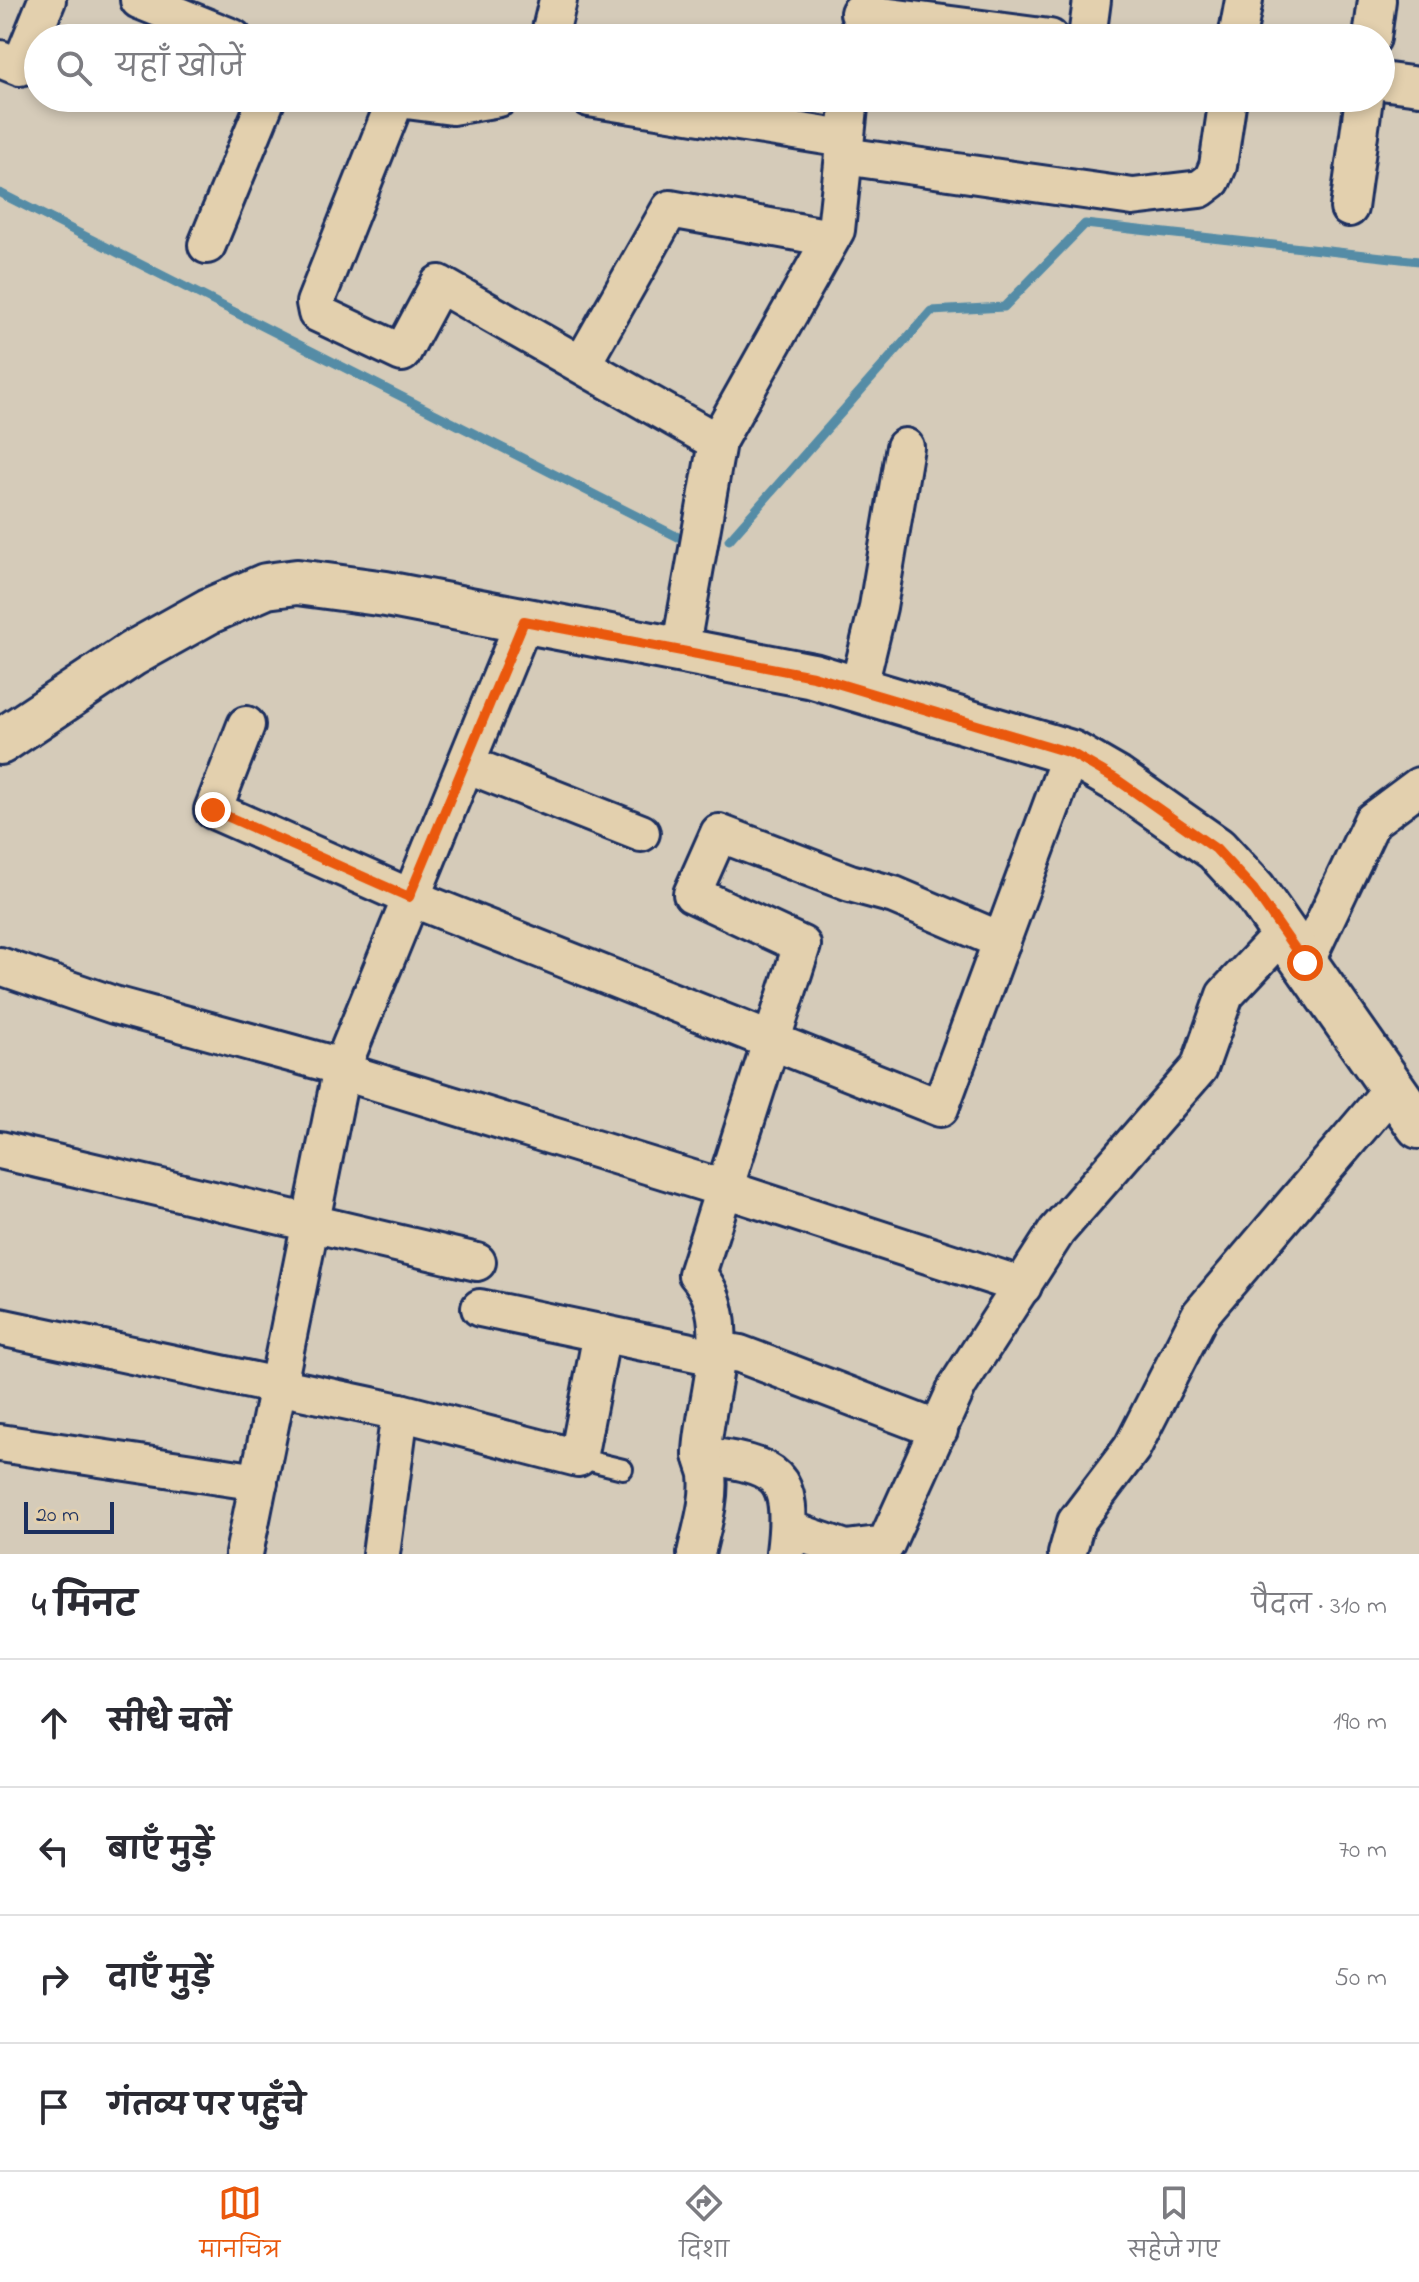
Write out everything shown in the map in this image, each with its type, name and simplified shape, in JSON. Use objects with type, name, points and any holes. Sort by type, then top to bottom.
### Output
[{"type":"main road","points":[[0,742],[132,654],[234,598],[266,586],[297,582],[328,585],[813,676],[1071,753],[1116,779],[1216,849],[1254,890],[1419,1126]]},
{"type":"street","points":[[37,24],[47,0]]},
{"type":"street","points":[[139,0],[198,24]]},
{"type":"street","points":[[552,24],[558,0]]},
{"type":"street","points":[[1089,24],[1092,0]]},
{"type":"street","points":[[1240,24],[1244,0]]},
{"type":"street","points":[[1374,24],[1377,0]]},
{"type":"street","points":[[859,17],[923,24]]},
{"type":"street","points":[[0,59],[20,67],[24,57]]},
{"type":"street","points":[[1395,83],[1419,86]]},
{"type":"street","points":[[207,245],[261,112]]},
{"type":"street","points":[[388,112],[315,303],[317,313],[402,353],[439,284],[717,442]]},
{"type":"street","points":[[660,112],[844,148],[1133,197],[1200,189],[1212,180],[1218,166],[1226,112]]},
{"type":"street","points":[[680,651],[717,442],[836,230],[848,112]]},
{"type":"street","points":[[1349,208],[1362,112]]},
{"type":"street","points":[[582,364],[670,209],[831,238]]},
{"type":"street","points":[[858,690],[878,607],[905,447]]},
{"type":"street","points":[[244,1554],[343,1070],[409,897],[524,621]]},
{"type":"street","points":[[246,725],[213,810],[409,897],[940,1108],[1071,753]]},
{"type":"street","points":[[466,764],[641,833]]},
{"type":"street","points":[[702,1455],[766,1468],[789,1498],[786,1542],[846,1549],[886,1544],[958,1385],[1057,1231],[1199,1068],[1225,995],[1295,948],[1372,821],[1419,786]]},
{"type":"street","points":[[696,1554],[708,1476],[702,1455],[716,1354],[709,1288],[697,1274],[802,945],[692,894],[719,833],[850,883],[894,895],[1002,941]]},
{"type":"street","points":[[0,966],[114,1005],[343,1070],[725,1189],[1023,1286]]},
{"type":"street","points":[[1067,1554],[1076,1522],[1132,1448],[1200,1315],[1392,1089]]},
{"type":"street","points":[[0,1150],[477,1262]]},
{"type":"street","points":[[480,1308],[716,1354],[740,1354],[939,1430]]},
{"type":"street","points":[[0,1327],[279,1383],[578,1458],[602,1333]]},
{"type":"street","points":[[381,1554],[400,1412]]},
{"type":"street","points":[[0,1443],[259,1482]]},
{"type":"lane","points":[[578,1458],[623,1469]]},
{"type":"waterway","points":[[0,193],[678,537]]},
{"type":"waterway","points":[[729,540],[931,311],[1004,307],[1085,224],[1419,261]]},
{"type":"route","points":[[213,810],[409,897],[425,866],[524,621],[813,676],[1071,753],[1116,779],[1216,849],[1254,890],[1305,963]]}]
